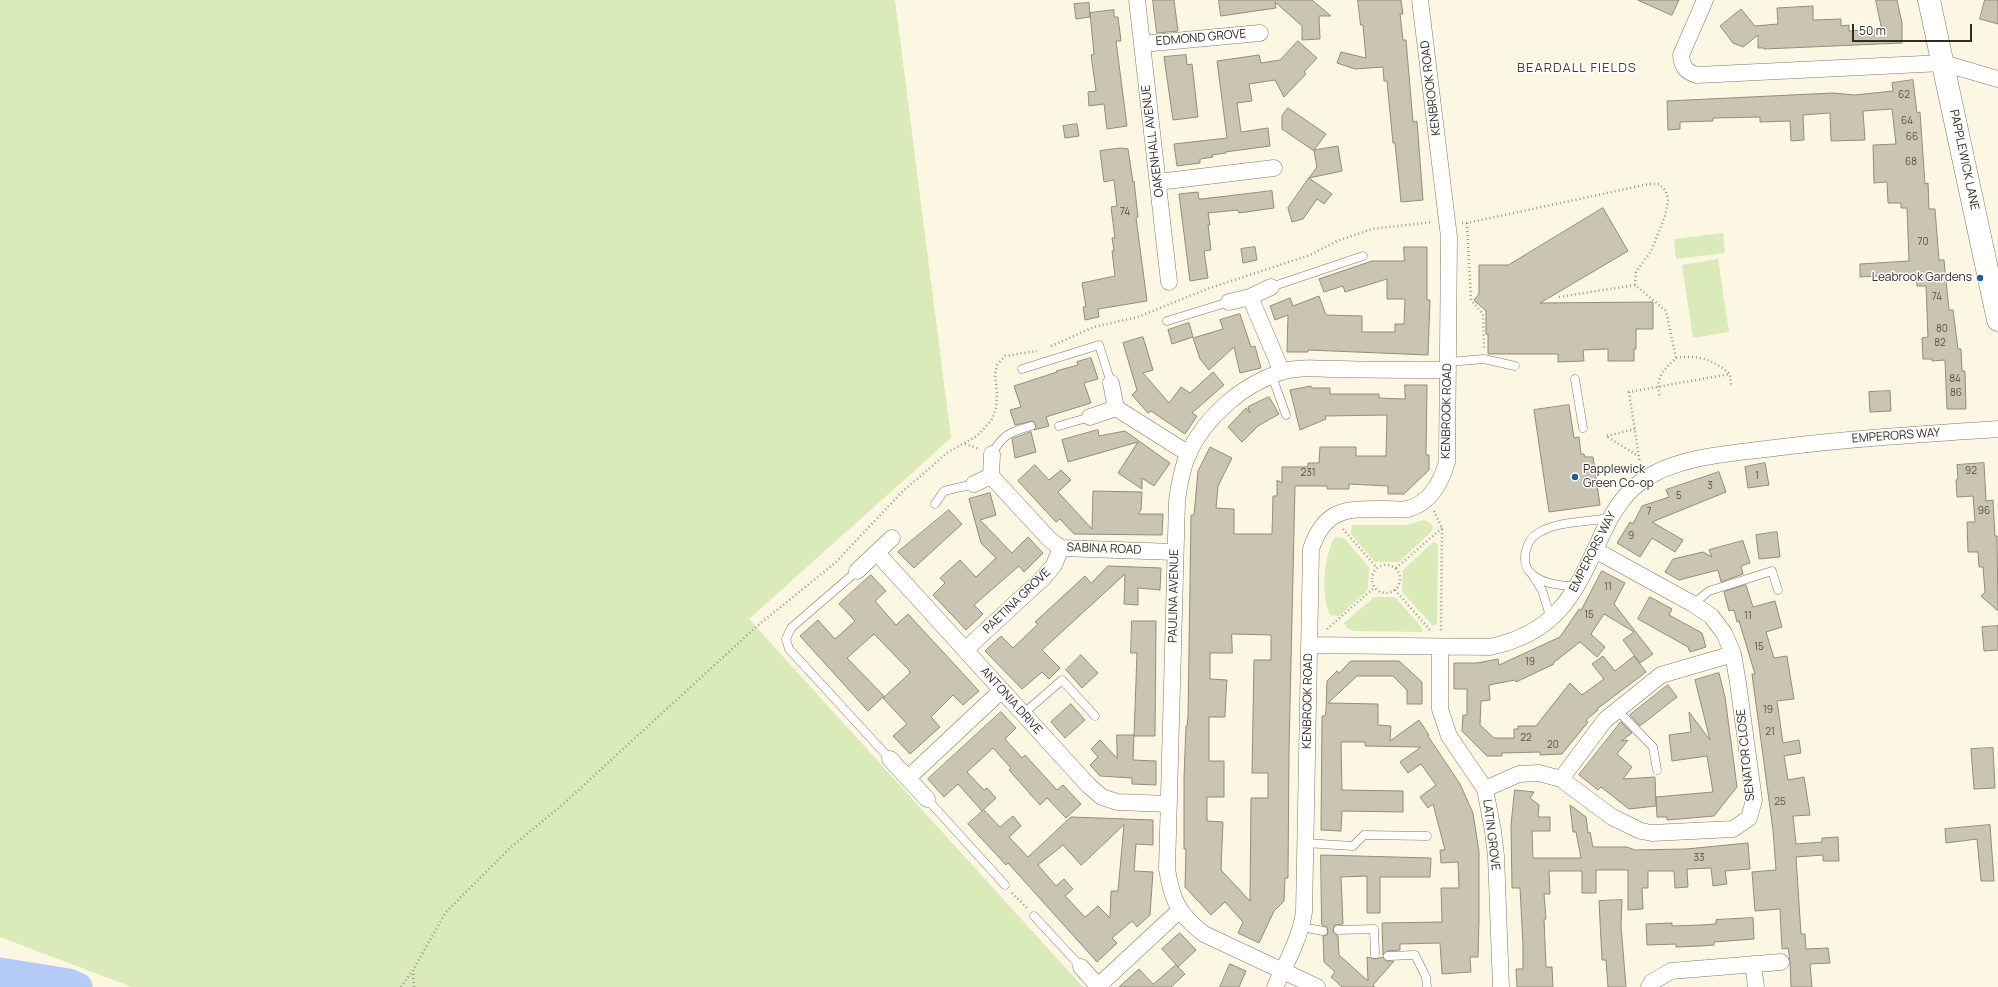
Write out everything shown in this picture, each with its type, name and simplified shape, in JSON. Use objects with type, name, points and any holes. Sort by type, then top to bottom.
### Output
[{"type":"street","name":"OAKENHALL AVENUE","points":[[1137,0],[1169,282]]},
{"type":"street","name":"KENBROOK ROAD","points":[[1275,987],[1302,927],[1304,912],[1311,549],[1316,536],[1324,525],[1341,512],[1350,509],[1408,509],[1428,498],[1441,481],[1447,462],[1449,237],[1452,221],[1420,0]]},
{"type":"street","points":[[1705,0],[1681,55],[1682,64],[1690,73],[1705,75],[1943,63],[1998,78]]},
{"type":"street","name":"PAPPLEWICK LANE","points":[[1929,0],[1997,310]]},
{"type":"street","name":"EDMOND GROVE","points":[[1142,44],[1260,33]]},
{"type":"street","points":[[1158,182],[1274,168]]},
{"type":"street","points":[[1229,302],[1250,297],[1271,287]]},
{"type":"street","points":[[1250,297],[1277,374]]},
{"type":"street","name":"PAULINA AVENUE","points":[[1317,987],[1204,934],[1190,924],[1180,910],[1171,893],[1167,869],[1175,552],[1177,501],[1183,469],[1189,454],[1204,428],[1220,410],[1238,394],[1277,374],[1312,369],[1448,366]]},
{"type":"street","points":[[1111,383],[1116,408],[1189,454]]},
{"type":"street","points":[[1090,416],[1116,408]]},
{"type":"street","name":"EMPERORS WAY","points":[[1309,645],[1490,647],[1507,644],[1532,633],[1559,612],[1578,587],[1609,518],[1630,490],[1656,472],[1679,463],[1742,452],[1833,440],[1998,429]]},
{"type":"street","points":[[974,484],[991,476],[992,454]]},
{"type":"street","name":"SABINA ROAD","points":[[991,476],[1050,540],[1061,548],[1175,552]]},
{"type":"street","points":[[857,571],[892,538]]},
{"type":"street","name":"PAETINA GROVE","points":[[965,650],[1044,578],[1054,565],[1061,548]]},
{"type":"street","name":"SENATOR CLOSE","points":[[1485,789],[1519,774],[1539,773],[1561,779],[1612,816],[1641,831],[1652,833],[1733,830],[1749,818],[1754,800],[1733,654],[1724,633],[1711,616],[1693,604],[1595,550]]},
{"type":"street","name":"ANTONIA DRIVE","points":[[877,553],[1088,786],[1102,797],[1117,802],[1169,804]]},
{"type":"street","name":"LATIN GROVE","points":[[1440,647],[1440,709],[1449,736],[1485,789],[1496,856],[1501,987]]},
{"type":"street","points":[[1561,779],[1605,720],[1661,675],[1733,654]]},
{"type":"street","points":[[908,778],[1002,690]]},
{"type":"street","points":[[890,759],[927,799]]},
{"type":"street","points":[[1080,967],[1098,986],[1180,910]]},
{"type":"street","points":[[1648,987],[1652,982],[1671,971],[1781,962]]},
{"type":"street","points":[[1753,964],[1756,987]]},
{"type":"lane","points":[[1271,287],[1363,256]]},
{"type":"lane","points":[[1167,321],[1229,302]]},
{"type":"lane","points":[[1022,369],[1099,345],[1111,383]]},
{"type":"lane","points":[[1448,366],[1484,359],[1515,366]]},
{"type":"lane","points":[[1277,374],[1286,415]]},
{"type":"lane","points":[[1575,379],[1583,428]]},
{"type":"lane","points":[[1059,426],[1090,416]]},
{"type":"lane","points":[[992,454],[999,441],[1008,433],[1031,426]]},
{"type":"lane","points":[[935,504],[944,491],[974,484]]},
{"type":"lane","points":[[1551,619],[1542,590],[1532,575],[1525,554],[1527,544],[1538,533],[1554,526],[1609,518]]},
{"type":"lane","points":[[857,571],[791,628],[786,638],[789,650],[890,759]]},
{"type":"lane","points":[[1693,604],[1709,591],[1772,571],[1778,590]]},
{"type":"lane","points":[[1532,575],[1554,585],[1578,587]]},
{"type":"lane","points":[[1023,714],[1062,680],[1095,716]]},
{"type":"lane","points":[[1617,710],[1654,747],[1657,770]]},
{"type":"lane","points":[[927,799],[1005,885]]},
{"type":"lane","points":[[1305,843],[1353,846],[1364,835],[1427,836]]},
{"type":"lane","points":[[1034,916],[1080,967]]},
{"type":"lane","points":[[1302,927],[1323,931]]},
{"type":"lane","points":[[1338,930],[1374,929],[1375,954]]},
{"type":"lane","points":[[1388,956],[1415,956],[1426,977],[1427,987]]},
{"type":"path","points":[[1049,347],[1094,327],[1138,317],[1207,289],[1310,255],[1337,241],[1372,229],[1452,221],[1467,223],[1649,184],[1659,184],[1666,191],[1668,200],[1665,216],[1651,251],[1636,272],[1635,285]]},
{"type":"path","points":[[1467,223],[1472,300],[1483,314],[1484,359]]},
{"type":"path","points":[[1559,297],[1635,285],[1666,310],[1676,358]]},
{"type":"path","points":[[401,987],[413,970],[446,912],[510,848],[561,806],[756,627],[835,563],[901,493],[948,452],[976,436],[991,420],[996,408],[997,394],[994,374],[997,365],[1005,356],[1043,350]]},
{"type":"path","points":[[1660,397],[1658,387],[1662,371],[1676,358],[1690,355],[1721,366],[1730,374],[1731,385]]},
{"type":"path","points":[[1635,429],[1606,436],[1639,458],[1635,429],[1629,392],[1730,374]]},
{"type":"path","points":[[1428,498],[1442,528],[1440,647]]},
{"type":"path","points":[[1333,517],[1377,568]]},
{"type":"path","points":[[1396,568],[1442,528]]},
{"type":"path","points":[[1386,564],[1396,568],[1400,579],[1395,590],[1384,593],[1375,587],[1372,577],[1377,568],[1386,564]]},
{"type":"path","points":[[1309,645],[1375,587]]},
{"type":"path","points":[[1395,590],[1430,630],[1441,630]]},
{"type":"path","points":[[1005,885],[1034,916]]},
{"type":"path","points":[[413,970],[414,987]]},
{"type":"green space","points":[[0,0],[895,0],[951,438],[749,619],[1083,987],[132,987],[0,937]]},
{"type":"green space","points":[[1723,233],[1725,253],[1676,259],[1674,239]]},
{"type":"green space","points":[[1718,259],[1729,332],[1693,338],[1682,265]]},
{"type":"green space","points":[[1424,520],[1431,523],[1433,527],[1431,532],[1399,562],[1375,562],[1351,534],[1352,525],[1407,525]]},
{"type":"green space","points":[[1335,537],[1344,538],[1369,567],[1368,590],[1339,616],[1330,615],[1327,607],[1324,587],[1328,554]]},
{"type":"green space","points":[[1433,542],[1438,544],[1437,624],[1433,626],[1402,592],[1403,570]]},
{"type":"green space","points":[[1374,597],[1395,597],[1422,628],[1422,632],[1353,631],[1347,628],[1344,623]]},
{"type":"green space","points":[[0,972],[69,983],[78,987],[0,987]]},
{"type":"building","points":[[1153,0],[1174,0],[1178,31],[1157,33]]},
{"type":"building","points":[[1219,0],[1312,0],[1331,16],[1319,16],[1320,39],[1302,40],[1302,26],[1275,2],[1276,8],[1221,16]]},
{"type":"building","points":[[1358,0],[1401,0],[1403,14],[1400,14],[1403,40],[1406,40],[1413,122],[1417,121],[1423,200],[1401,202],[1387,81],[1384,81],[1383,67],[1355,69],[1337,63],[1341,52],[1366,58],[1363,25],[1361,25]]},
{"type":"building","points":[[1638,0],[1679,0],[1672,15]]},
{"type":"building","points":[[1876,0],[1897,0],[1902,23],[1902,43],[1764,49],[1758,48],[1758,35],[1743,47],[1733,43],[1720,26],[1741,9],[1755,26],[1778,24],[1777,8],[1813,6],[1813,20],[1841,19],[1841,26],[1849,25],[1849,31],[1880,29],[1881,27]]},
{"type":"building","points":[[1985,0],[1998,0],[1998,24],[1980,19]]},
{"type":"building","points":[[1089,3],[1090,17],[1076,19],[1074,4]]},
{"type":"building","points":[[1114,10],[1114,17],[1118,17],[1121,41],[1116,41],[1127,126],[1107,129],[1104,104],[1089,106],[1088,92],[1096,91],[1091,55],[1094,54],[1090,13]]},
{"type":"building","points":[[1298,41],[1317,58],[1304,72],[1306,74],[1284,97],[1275,80],[1249,84],[1252,101],[1237,103],[1241,132],[1268,128],[1270,146],[1225,152],[1226,153],[1212,155],[1213,157],[1200,159],[1200,163],[1177,166],[1174,144],[1227,138],[1217,61],[1259,55],[1261,63],[1280,60]]},
{"type":"building","points":[[1186,55],[1187,65],[1192,64],[1198,117],[1173,120],[1164,57]]},
{"type":"building","points":[[1913,80],[1917,113],[1920,112],[1925,184],[1928,183],[1929,209],[1935,209],[1939,260],[1944,260],[1949,310],[1953,310],[1958,349],[1961,349],[1962,371],[1965,371],[1966,409],[1947,409],[1945,360],[1932,361],[1932,359],[1923,359],[1922,338],[1928,337],[1926,286],[1917,286],[1916,274],[1860,277],[1860,264],[1909,261],[1907,208],[1901,208],[1901,203],[1888,203],[1887,182],[1874,183],[1873,145],[1896,144],[1892,109],[1863,111],[1865,140],[1831,141],[1830,113],[1803,115],[1804,140],[1791,141],[1790,121],[1760,122],[1760,117],[1713,118],[1713,121],[1680,122],[1680,129],[1668,130],[1667,101],[1833,93],[1855,95],[1893,91],[1892,83]]},
{"type":"building","points":[[1288,108],[1326,134],[1314,150],[1338,146],[1342,171],[1309,178],[1317,167],[1314,151],[1282,129],[1282,116]]},
{"type":"building","points":[[1077,124],[1079,136],[1065,138],[1063,126]]},
{"type":"building","points":[[1121,148],[1128,149],[1133,182],[1134,181],[1138,217],[1136,218],[1147,301],[1098,309],[1099,317],[1085,320],[1083,307],[1086,307],[1082,283],[1115,276],[1112,238],[1115,238],[1111,207],[1117,206],[1114,180],[1104,182],[1100,151]]},
{"type":"building","points":[[1309,178],[1332,194],[1324,204],[1317,199],[1303,219],[1292,222],[1288,208]]},
{"type":"building","points":[[1272,191],[1274,208],[1239,213],[1238,210],[1208,213],[1211,250],[1204,251],[1208,278],[1190,281],[1179,194],[1198,192],[1199,199]]},
{"type":"building","points":[[1603,208],[1628,251],[1540,303],[1653,302],[1653,329],[1636,329],[1636,349],[1634,349],[1634,361],[1608,361],[1608,349],[1583,350],[1584,361],[1558,362],[1558,354],[1488,354],[1486,311],[1474,300],[1479,294],[1479,265],[1508,265]]},
{"type":"building","points":[[1255,247],[1257,260],[1243,263],[1241,249]]},
{"type":"building","points":[[1404,247],[1427,247],[1427,300],[1430,300],[1428,355],[1308,350],[1308,352],[1287,352],[1288,315],[1275,320],[1270,306],[1290,298],[1293,306],[1319,296],[1326,315],[1362,316],[1362,332],[1395,332],[1395,324],[1404,324],[1405,299],[1387,299],[1387,279],[1345,292],[1343,286],[1324,292],[1319,279],[1372,261],[1404,261]]},
{"type":"building","points":[[1240,314],[1251,347],[1255,346],[1261,368],[1240,373],[1234,347],[1209,370],[1200,359],[1193,338],[1223,329],[1220,320]]},
{"type":"building","points":[[1189,323],[1193,337],[1172,344],[1168,330]]},
{"type":"building","points":[[1143,337],[1153,370],[1143,373],[1169,403],[1181,387],[1190,393],[1213,372],[1224,385],[1192,413],[1197,416],[1185,434],[1151,411],[1148,413],[1132,395],[1137,390],[1123,343]]},
{"type":"building","points":[[1091,358],[1098,379],[1084,383],[1091,403],[1046,417],[1049,426],[1034,430],[1036,425],[1033,421],[1015,425],[1010,410],[1021,407],[1014,386],[1078,365],[1077,362]]},
{"type":"building","points":[[1405,385],[1427,385],[1426,455],[1429,455],[1429,470],[1404,494],[1388,494],[1388,486],[1349,484],[1349,489],[1327,489],[1327,486],[1295,486],[1289,750],[1288,878],[1285,878],[1284,901],[1274,911],[1259,943],[1238,933],[1243,922],[1225,902],[1211,915],[1185,887],[1186,849],[1184,849],[1184,778],[1186,726],[1188,717],[1191,515],[1194,515],[1198,471],[1210,447],[1232,458],[1218,486],[1216,508],[1234,509],[1234,534],[1272,534],[1273,496],[1277,496],[1277,480],[1282,483],[1282,467],[1305,467],[1308,466],[1308,463],[1319,463],[1320,447],[1356,447],[1356,456],[1386,456],[1387,415],[1325,416],[1326,419],[1300,430],[1290,390],[1311,386],[1312,388],[1330,388],[1330,394],[1379,394],[1379,398],[1405,399]],"holes":[[[1232,634],[1271,635],[1271,660],[1254,660],[1252,773],[1268,773],[1268,798],[1251,798],[1250,901],[1221,870],[1223,822],[1207,821],[1207,797],[1224,797],[1224,761],[1209,761],[1209,717],[1225,717],[1227,680],[1210,679],[1210,653],[1232,653]]]},
{"type":"building","points":[[1890,391],[1891,411],[1870,412],[1869,392]]},
{"type":"building","points":[[1269,397],[1279,414],[1258,426],[1242,442],[1228,427],[1246,408],[1250,413],[1248,407]]},
{"type":"building","points":[[1569,405],[1574,438],[1579,437],[1581,454],[1584,454],[1585,457],[1593,457],[1600,505],[1549,512],[1534,410]]},
{"type":"building","points":[[1098,430],[1099,436],[1125,431],[1170,463],[1154,486],[1142,478],[1142,489],[1118,473],[1138,442],[1068,462],[1062,440]]},
{"type":"building","points":[[1031,432],[1036,452],[1015,458],[1012,439]]},
{"type":"building","points":[[1765,463],[1769,485],[1748,488],[1745,467]]},
{"type":"building","points":[[1984,463],[1986,501],[1993,500],[1995,536],[1997,536],[1998,611],[1981,596],[1985,592],[1983,567],[1979,567],[1978,552],[1968,552],[1967,522],[1975,522],[1973,496],[1957,497],[1957,465]]},
{"type":"building","points":[[1035,465],[1049,480],[1061,470],[1071,480],[1058,492],[1092,529],[1093,491],[1142,492],[1141,510],[1138,514],[1163,514],[1162,535],[1074,534],[1060,519],[1056,522],[1018,481]]},
{"type":"building","points":[[1719,472],[1726,492],[1652,522],[1683,540],[1675,552],[1652,538],[1640,557],[1617,543],[1630,522],[1633,524],[1642,506],[1669,497],[1666,490]]},
{"type":"building","points":[[990,493],[996,515],[980,520],[1012,553],[1028,537],[1043,553],[1024,572],[1019,566],[974,605],[983,614],[966,630],[933,595],[945,583],[940,578],[960,560],[976,577],[996,558],[981,543],[969,499]]},
{"type":"building","points":[[949,510],[962,524],[914,568],[898,552]]},
{"type":"building","points":[[1777,532],[1780,557],[1759,559],[1756,535]]},
{"type":"building","points":[[1743,541],[1750,563],[1741,566],[1743,574],[1721,582],[1718,570],[1679,580],[1665,572],[1673,559],[1703,552],[1712,557],[1709,550]]},
{"type":"building","points":[[1108,566],[1161,568],[1160,590],[1138,588],[1138,605],[1124,604],[1125,574],[1042,650],[1060,668],[1049,679],[1042,672],[1022,689],[985,651],[1001,636],[1013,648],[1038,624],[1035,622],[1085,576],[1091,583]]},
{"type":"building","points":[[1602,571],[1625,583],[1614,604],[1653,654],[1640,663],[1623,640],[1634,632],[1604,614],[1591,634],[1605,647],[1597,657],[1580,642],[1553,663],[1554,664],[1516,682],[1515,680],[1489,685],[1490,700],[1481,701],[1480,725],[1494,738],[1514,738],[1514,729],[1518,729],[1518,726],[1536,726],[1570,683],[1582,695],[1604,679],[1592,664],[1603,656],[1615,671],[1634,656],[1646,672],[1597,709],[1598,710],[1586,720],[1588,722],[1562,754],[1540,755],[1540,752],[1502,753],[1502,756],[1487,756],[1462,731],[1463,715],[1467,715],[1467,689],[1454,689],[1454,663],[1477,663],[1498,659],[1499,665],[1560,637],[1579,609],[1581,610]]},
{"type":"building","points":[[871,575],[886,591],[875,601],[896,625],[908,614],[979,691],[963,705],[953,695],[931,717],[940,727],[910,754],[893,736],[907,724],[883,698],[910,673],[909,670],[874,634],[847,658],[884,696],[868,711],[800,636],[818,620],[835,639],[855,621],[839,604]]},
{"type":"building","points":[[1746,585],[1753,607],[1775,601],[1782,627],[1766,632],[1774,658],[1787,656],[1794,699],[1777,701],[1783,743],[1799,740],[1801,753],[1784,756],[1788,780],[1804,777],[1810,815],[1793,816],[1796,844],[1822,842],[1822,838],[1838,837],[1839,861],[1823,861],[1823,855],[1796,857],[1801,934],[1805,934],[1806,949],[1828,948],[1830,963],[1810,964],[1812,987],[1791,987],[1788,948],[1782,949],[1780,909],[1755,911],[1752,872],[1776,870],[1773,830],[1752,674],[1755,674],[1739,621],[1737,622],[1734,610],[1729,611],[1724,592]]},
{"type":"building","points":[[1650,597],[1672,609],[1669,615],[1702,633],[1706,647],[1690,652],[1688,647],[1638,619]]},
{"type":"building","points":[[1132,621],[1156,621],[1155,736],[1134,736],[1137,653],[1131,653]]},
{"type":"building","points":[[1998,626],[1998,650],[1984,651],[1982,627]]},
{"type":"building","points":[[1081,655],[1098,673],[1082,688],[1066,670]]},
{"type":"building","points":[[1351,661],[1399,661],[1422,682],[1422,704],[1407,704],[1407,690],[1393,676],[1357,676],[1328,703],[1378,704],[1378,725],[1391,726],[1390,741],[1419,720],[1460,784],[1473,813],[1479,852],[1479,920],[1478,957],[1470,957],[1471,972],[1442,974],[1440,943],[1400,944],[1400,950],[1387,951],[1383,955],[1382,923],[1442,922],[1441,888],[1459,888],[1458,862],[1441,863],[1440,850],[1445,850],[1433,804],[1428,808],[1420,797],[1436,785],[1421,764],[1408,773],[1400,762],[1421,747],[1365,746],[1365,742],[1341,742],[1342,790],[1403,791],[1403,812],[1342,811],[1341,831],[1321,830],[1322,716],[1325,716],[1326,711],[1327,681],[1337,671],[1339,673]]},
{"type":"building","points":[[1719,673],[1725,697],[1737,787],[1714,816],[1667,820],[1667,817],[1657,817],[1656,797],[1713,792],[1707,756],[1672,761],[1669,735],[1691,732],[1689,712],[1710,740],[1695,680]]},
{"type":"building","points":[[1668,685],[1677,697],[1640,726],[1630,715]]},
{"type":"building","points":[[1071,704],[1085,720],[1065,738],[1051,722]]},
{"type":"building","points":[[1001,712],[1016,728],[1005,739],[1022,758],[1025,755],[1057,790],[1063,785],[1081,804],[1066,818],[1047,798],[1040,805],[1009,770],[1011,768],[993,748],[967,772],[984,790],[987,788],[996,798],[982,811],[958,784],[944,797],[928,779]]},
{"type":"building","points":[[1621,722],[1632,733],[1621,741],[1628,740],[1617,754],[1632,767],[1623,779],[1655,777],[1656,806],[1629,809],[1601,787],[1598,790],[1579,775]]},
{"type":"building","points":[[1117,735],[1134,735],[1133,760],[1156,761],[1156,785],[1132,784],[1132,778],[1100,776],[1090,765],[1098,757],[1091,749],[1100,740],[1117,758]]},
{"type":"building","points":[[1993,748],[1995,788],[1974,789],[1971,749]]},
{"type":"building","points":[[1515,790],[1534,792],[1530,798],[1539,805],[1538,817],[1550,817],[1550,831],[1532,831],[1533,858],[1581,858],[1576,832],[1573,832],[1570,805],[1586,817],[1588,833],[1590,832],[1593,847],[1627,847],[1635,850],[1686,849],[1748,843],[1750,869],[1725,871],[1727,884],[1713,886],[1711,868],[1687,869],[1688,887],[1675,888],[1674,871],[1648,871],[1648,888],[1642,888],[1643,909],[1628,910],[1628,870],[1596,870],[1596,893],[1582,893],[1582,871],[1549,871],[1550,894],[1544,894],[1546,919],[1544,919],[1546,967],[1552,967],[1553,987],[1517,987],[1516,969],[1523,969],[1523,946],[1520,888],[1512,888],[1511,825]]},
{"type":"building","points":[[984,810],[1000,827],[1013,816],[1021,826],[1009,837],[1028,857],[1071,817],[1153,820],[1153,845],[1136,844],[1134,871],[1153,872],[1150,915],[1137,927],[1132,921],[1112,938],[1117,943],[1097,962],[1008,863],[1006,865],[968,824]],"holes":[[[1124,825],[1118,891],[1111,891],[1110,918],[1098,906],[1085,917],[1065,896],[1073,889],[1064,879],[1056,886],[1038,865],[1063,845],[1081,865]]]},
{"type":"building","points":[[1990,825],[1994,881],[1981,881],[1977,839],[1946,843],[1945,829]]},
{"type":"building","points":[[1321,855],[1431,858],[1430,877],[1380,877],[1380,913],[1367,913],[1367,876],[1341,877],[1343,924],[1335,925],[1333,930],[1338,936],[1339,955],[1368,981],[1367,957],[1376,959],[1383,957],[1386,961],[1394,961],[1373,985],[1375,987],[1342,987],[1331,977],[1335,972],[1324,962],[1323,936],[1327,935],[1328,932],[1327,927],[1322,925]]},
{"type":"building","points":[[1622,900],[1621,926],[1626,987],[1608,987],[1606,960],[1602,960],[1599,901]]},
{"type":"building","points":[[1753,918],[1754,939],[1714,942],[1714,945],[1701,946],[1676,947],[1676,944],[1647,945],[1646,924],[1672,923],[1672,926],[1700,925],[1716,924],[1716,920]]},
{"type":"building","points":[[1180,933],[1196,950],[1178,967],[1162,949]]},
{"type":"building","points":[[1230,964],[1246,971],[1239,987],[1220,987]]},
{"type":"building","points":[[1176,965],[1185,974],[1171,987],[1119,987],[1139,969],[1153,984]]},
{"type":"waterway","points":[[0,972],[69,983],[78,987]]},
{"type":"place","name":"Leabrook Gardens","points":[[1980,278]]},
{"type":"place","name":"Papplewick Green Co-op","points":[[1575,477]]},
{"type":"district","name":"BEARDALL FIELDS","points":[[1577,68]]}]
